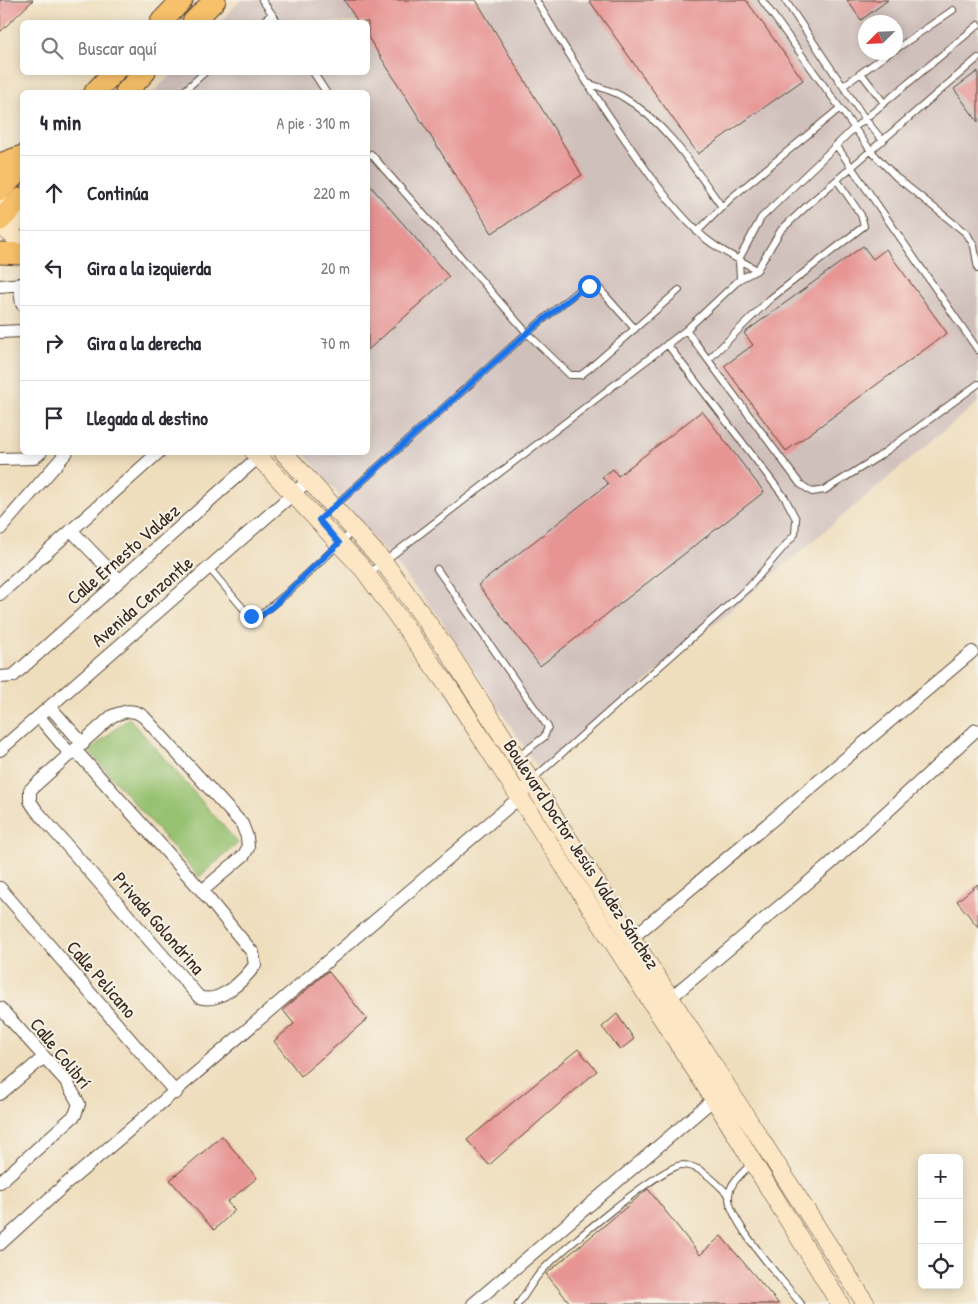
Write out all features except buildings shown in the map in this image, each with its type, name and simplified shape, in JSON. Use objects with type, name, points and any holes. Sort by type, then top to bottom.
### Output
[{"type":"highway","points":[[163,20],[182,0]]},
{"type":"highway","points":[[195,20],[215,0]]},
{"type":"highway","points":[[97,90],[111,75]]},
{"type":"highway","points":[[128,90],[142,75]]},
{"type":"highway","points":[[0,164],[20,157]]},
{"type":"highway","points":[[0,190],[20,170]]},
{"type":"highway","points":[[0,253],[20,254]]},
{"type":"main road","points":[[9,213],[20,239]]},
{"type":"main road","name":"Boulevard Doctor Jesús Valdez Sánchez","points":[[260,455],[367,574],[450,689],[754,1162],[840,1304]]},
{"type":"main road","name":"Boulevard Doctor Jesús Valdez Sánchez","points":[[287,455],[383,561],[448,651],[866,1304]]},
{"type":"street","points":[[0,286],[20,284]]},
{"type":"street","points":[[0,332],[20,331]]},
{"type":"street","points":[[0,459],[34,458],[38,455]]},
{"type":"street","points":[[0,530],[64,455]]},
{"type":"street","points":[[2,588],[156,455]]},
{"type":"street","name":"Calle Ernesto Valdez","points":[[1,678],[14,676],[258,455]]},
{"type":"street","name":"Avenida Cenzontle","points":[[0,750],[309,480]]},
{"type":"street","points":[[71,530],[120,581]]},
{"type":"street","points":[[631,939],[972,652]]},
{"type":"street","name":"Privada Golondrina","points":[[50,707],[77,750]]},
{"type":"street","name":"Privada Golondrina","points":[[39,716],[77,750],[202,891],[247,945],[255,962],[253,967],[228,991],[212,999],[199,997],[31,805],[30,790],[77,750],[112,716],[128,710],[136,712],[144,717],[242,824],[248,837],[248,848],[202,891]]},
{"type":"street","points":[[669,999],[829,866],[976,730]]},
{"type":"street","points":[[0,1244],[60,1190],[176,1093],[520,797],[532,780]]},
{"type":"street","name":"Calle Pelicano","points":[[0,888],[176,1093]]},
{"type":"street","name":"Calle Colibrí","points":[[0,1008],[73,1090],[79,1107],[75,1114],[0,1182]]},
{"type":"street","points":[[0,1094],[43,1058]]},
{"type":"street","points":[[473,1304],[714,1099]]},
{"type":"lane","points":[[262,0],[276,20]]},
{"type":"lane","points":[[536,0],[587,83],[642,164],[697,232],[717,247],[757,270]]},
{"type":"lane","points":[[762,0],[871,151],[902,182],[967,234],[974,246],[978,269]]},
{"type":"lane","points":[[785,0],[865,119],[884,141]]},
{"type":"lane","points":[[903,44],[953,10]]},
{"type":"lane","points":[[264,20],[272,14]]},
{"type":"lane","points":[[740,279],[739,259],[761,218],[854,128],[978,25]]},
{"type":"lane","points":[[367,574],[686,330],[740,279],[757,270],[781,230],[978,58]]},
{"type":"lane","points":[[843,86],[879,60]]},
{"type":"lane","points":[[861,73],[884,103]]},
{"type":"lane","points":[[184,90],[202,75]]},
{"type":"lane","points":[[314,75],[325,90]]},
{"type":"lane","points":[[587,83],[622,96],[652,119],[675,142],[722,207]]},
{"type":"lane","points":[[697,232],[722,207],[840,108]]},
{"type":"lane","points":[[836,145],[978,350]]},
{"type":"lane","points":[[371,154],[527,333],[570,376],[575,377],[591,367],[679,290]]},
{"type":"lane","points":[[708,360],[770,299],[864,226],[861,215],[837,180]]},
{"type":"lane","points":[[319,520],[527,333],[580,290],[597,286],[635,328]]},
{"type":"lane","points":[[686,330],[800,484],[812,492],[825,490],[852,474],[978,384]]},
{"type":"lane","points":[[532,780],[750,586],[795,534],[796,519],[785,498],[667,344]]},
{"type":"lane","points":[[209,568],[247,613],[259,616],[286,594],[355,529]]},
{"type":"lane","points":[[437,569],[546,723],[547,734],[517,757]]},
{"type":"lane","points":[[754,1162],[733,1183],[729,1194],[730,1206],[734,1217],[801,1304]]},
{"type":"lane","points":[[518,1304],[539,1274],[556,1257],[648,1184],[673,1167],[691,1166],[712,1178],[729,1194]]},
{"type":"shaded area","points":[[241,0],[978,0],[978,402],[540,771],[440,618],[306,455],[370,455],[370,90],[155,90],[171,75],[370,75],[370,20],[222,20]]},
{"type":"green space","points":[[129,718],[238,843],[199,877],[89,751]]},
{"type":"route","points":[[251,616],[262,615],[273,606],[339,543],[319,520],[527,333],[580,290],[589,286]]}]
